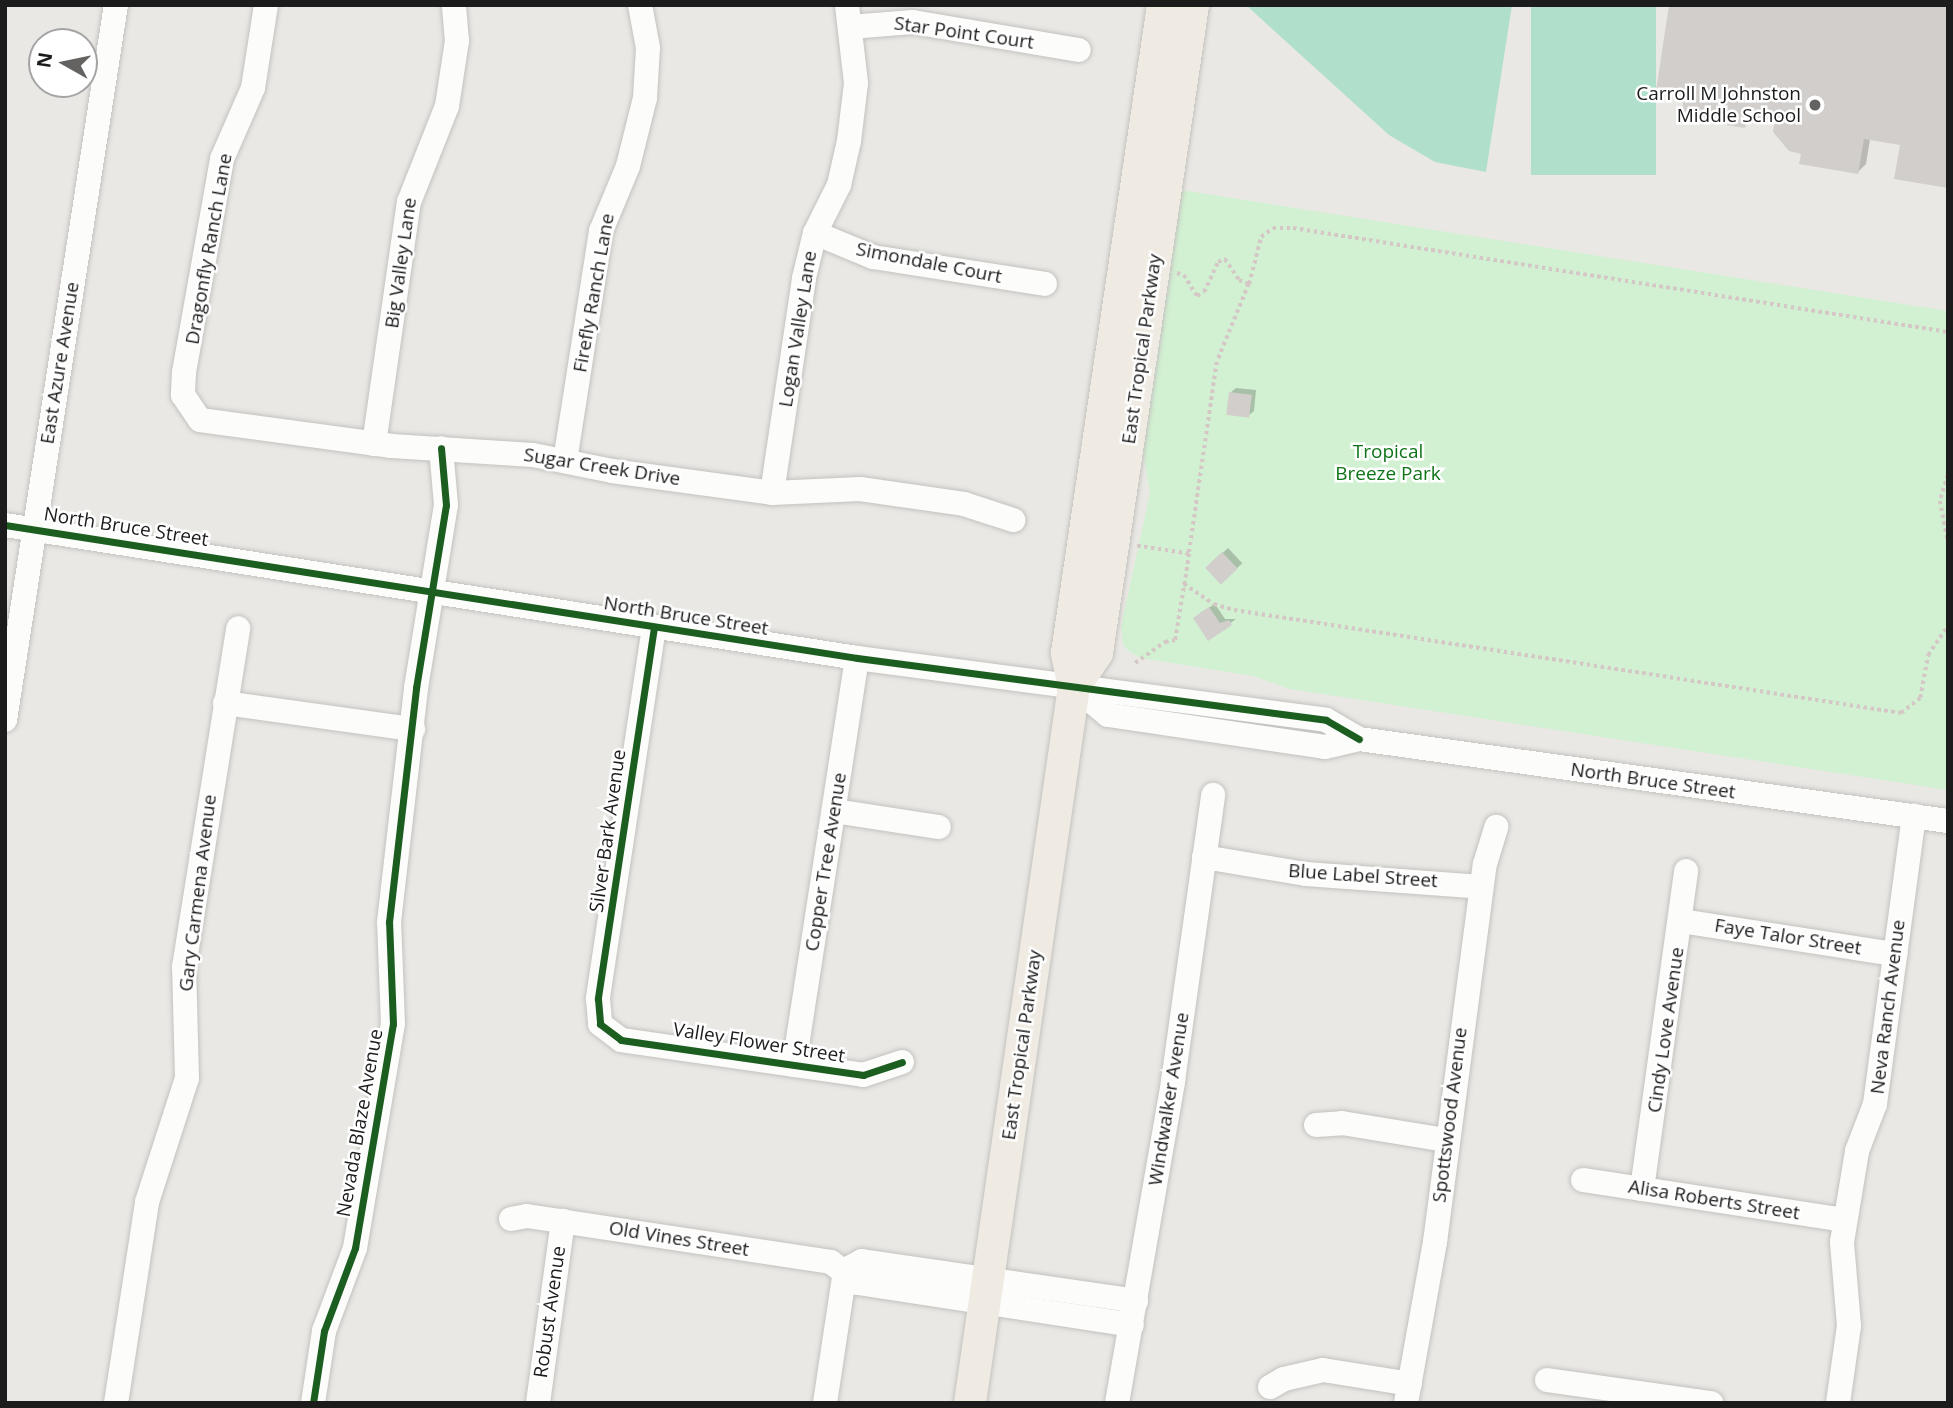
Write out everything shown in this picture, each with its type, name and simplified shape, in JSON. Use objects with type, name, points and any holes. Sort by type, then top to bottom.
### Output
[{"type":"main road","name":"East Tropical Parkway","points":[[970,1403],[1074,687],[1067,653],[1163,5]]},
{"type":"main road","name":"East Tropical Parkway","points":[[1074,687],[1097,653],[1193,5]]},
{"type":"street","name":"East Azure Avenue","points":[[5,720],[116,5]]},
{"type":"street","name":"Dragonfly Ranch Lane","points":[[193,411],[182,384],[222,159],[253,88],[266,5]]},
{"type":"street","name":"Big Valley Lane","points":[[374,443],[409,202],[447,106],[457,41],[454,5]]},
{"type":"street","name":"Firefly Ranch Lane","points":[[565,461],[601,231],[628,166],[645,99],[648,48],[640,5]]},
{"type":"street","name":"Star Point Court","points":[[848,16],[904,22],[1079,50]]},
{"type":"street","name":"Logan Valley Lane","points":[[772,493],[804,278],[815,233],[846,163],[856,83],[848,16]]},
{"type":"street","name":"Simondale Court","points":[[815,233],[865,255],[1045,284]]},
{"type":"street","name":"Sugar Creek Drive","points":[[193,411],[200,420],[374,443],[565,461],[772,493],[860,489],[964,505],[1013,520]]},
{"type":"street","name":"Nevada Blaze Avenue","points":[[313,1403],[324,1331],[355,1248],[393,1024],[389,922],[431,592],[446,505],[441,448]]},
{"type":"street","name":"North Bruce Street","points":[[5,525],[857,658],[1074,687],[1108,715],[1325,747],[1359,739],[1948,821]]},
{"type":"street","name":"Silver Bark Avenue","points":[[611,1035],[600,1024],[598,999],[654,627]]},
{"type":"street","name":"Gary Carmena Avenue","points":[[117,1403],[147,1202],[184,1096],[184,967],[238,628]]},
{"type":"street","name":"Copper Tree Avenue","points":[[793,1065],[857,658]]},
{"type":"street","points":[[225,703],[413,729]]},
{"type":"street","name":"Windwalker Avenue","points":[[1117,1403],[1173,1082],[1213,795]]},
{"type":"street","points":[[834,811],[939,827]]},
{"type":"street","name":"Neva Ranch Avenue","points":[[1838,1403],[1849,1326],[1841,1256],[1845,1220],[1857,1151],[1875,1104],[1914,816]]},
{"type":"street","name":"Spottswood Avenue","points":[[1408,1393],[1435,1241],[1446,1140],[1482,887],[1496,827]]},
{"type":"street","name":"Blue Label Street","points":[[1204,857],[1306,874],[1482,887]]},
{"type":"street","name":"Cindy Love Avenue","points":[[1642,1189],[1686,871]]},
{"type":"street","name":"Faye Talor Street","points":[[1681,921],[1895,954]]},
{"type":"street","name":"Valley Flower Street","points":[[611,1035],[629,1042],[643,1040],[863,1075],[902,1062]]},
{"type":"street","points":[[1316,1125],[1342,1123],[1446,1140]]},
{"type":"street","name":"Alisa Roberts Street","points":[[1583,1180],[1845,1220]]},
{"type":"street","name":"Old Vines Street","points":[[511,1219],[563,1222],[831,1262],[845,1270],[858,1283],[906,1279],[1134,1313]]},
{"type":"street","name":"Robust Avenue","points":[[538,1403],[563,1222]]},
{"type":"street","points":[[825,1403],[845,1270]]},
{"type":"street","points":[[1270,1388],[1284,1379],[1323,1370],[1408,1393]]},
{"type":"street","points":[[1547,1380],[1612,1396],[1711,1403]]},
{"type":"path","points":[[1135,663],[1165,642],[1175,640],[1217,362],[1249,284],[1261,236],[1273,228],[1293,228],[1948,332]]},
{"type":"path","points":[[1175,272],[1184,275],[1197,296],[1204,292],[1219,262],[1225,259],[1239,280],[1249,284]]},
{"type":"path","points":[[1948,475],[1940,501],[1948,542]]},
{"type":"path","points":[[1114,542],[1189,554]]},
{"type":"path","points":[[1184,584],[1214,604],[1234,610],[1901,713],[1920,698],[1928,655],[1948,625]]},
{"type":"green space","points":[[1512,5],[1486,172],[1435,162],[1389,135],[1247,6]]},
{"type":"green space","points":[[1531,5],[1656,5],[1656,175],[1531,175]]},
{"type":"green space","name":"Tropical Breeze Park","points":[[1181,190],[1948,311],[1948,790],[1290,689],[1253,676],[1140,658],[1130,652],[1123,645],[1121,627],[1150,493],[1143,452]]},
{"type":"building","name":"Carroll M Johnston Middle School","points":[[1669,5],[1948,5],[1948,188],[1894,179],[1900,145],[1864,139],[1858,174],[1799,164],[1801,154],[1789,151],[1773,132],[1775,120],[1747,116],[1745,128],[1681,118],[1684,95],[1656,91]]},
{"type":"building","points":[[1229,392],[1252,395],[1249,418],[1226,415]]},
{"type":"building","points":[[1222,552],[1238,569],[1221,585],[1205,568]]},
{"type":"building","points":[[1209,607],[1220,623],[1229,620],[1232,625],[1208,641],[1193,618]]},
{"type":"cycle path","points":[[313,1403],[324,1331],[355,1248],[393,1024],[389,922],[416,688],[446,505],[441,448]]},
{"type":"cycle path","points":[[5,525],[857,658],[1326,720],[1359,739]]},
{"type":"cycle path","points":[[654,627],[598,999],[600,1024],[621,1040],[863,1075],[902,1062]]},
{"type":"place","name":"Carroll M Johnston Middle School","points":[[1815,105]]}]
